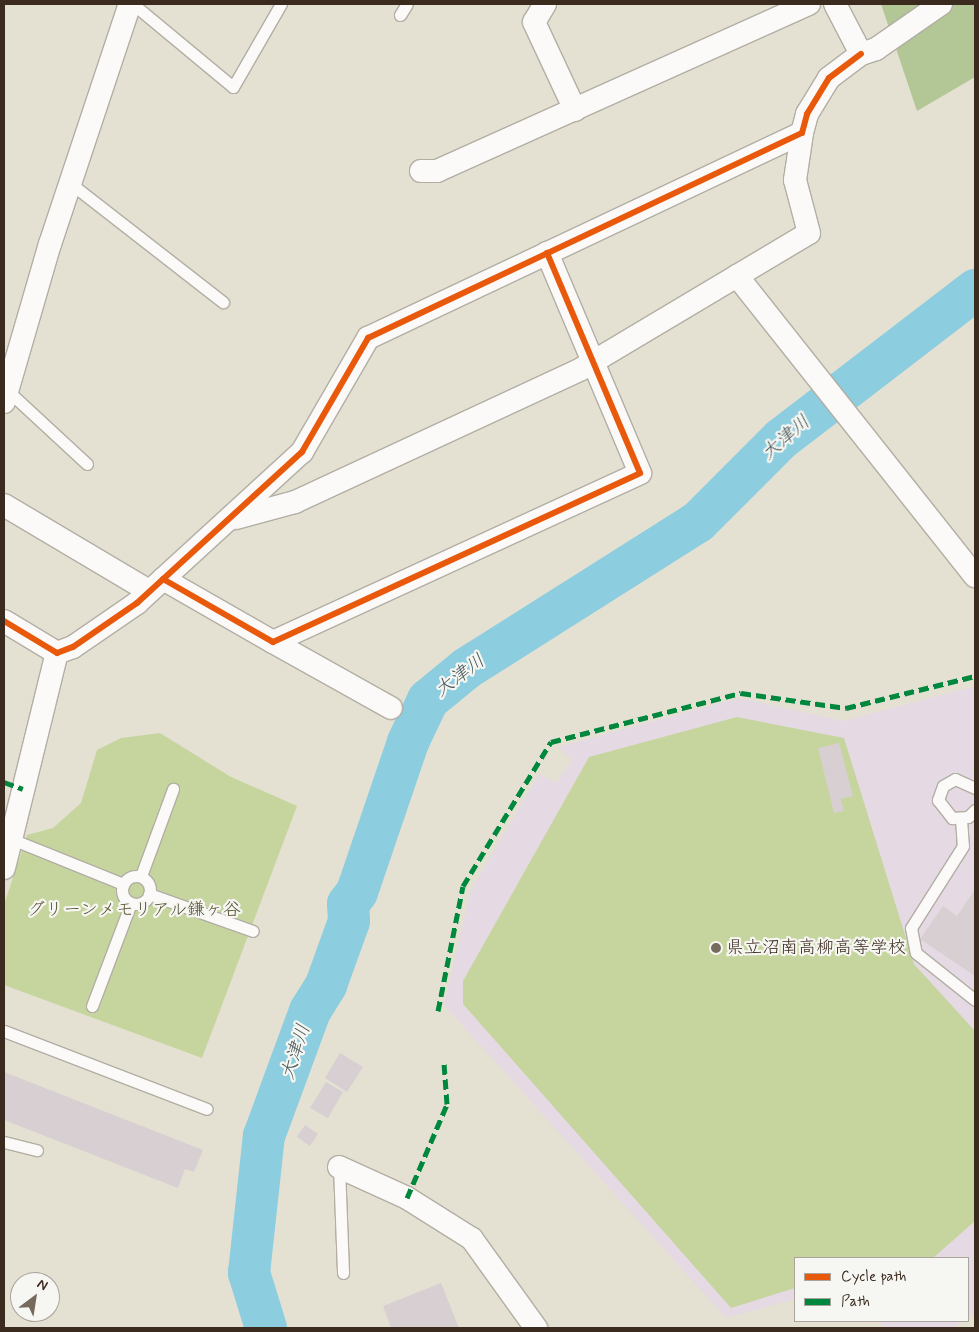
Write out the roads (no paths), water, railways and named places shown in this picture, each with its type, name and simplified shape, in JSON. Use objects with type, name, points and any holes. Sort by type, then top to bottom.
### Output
[{"type":"street","points":[[6,396],[70,183],[132,4]]},
{"type":"street","points":[[545,4],[534,22],[575,110]]},
{"type":"street","points":[[421,170],[437,171],[809,4]]},
{"type":"street","points":[[834,4],[861,54]]},
{"type":"street","points":[[233,519],[295,502],[595,359],[809,233],[795,180],[807,114],[830,78],[861,54],[876,49],[941,4]]},
{"type":"street","points":[[4,621],[57,652],[73,647],[156,585],[233,519],[302,452],[368,338],[802,134]]},
{"type":"street","points":[[273,642],[640,473],[595,359],[547,254]]},
{"type":"street","points":[[737,276],[826,385],[975,576]]},
{"type":"street","points":[[4,505],[156,585],[273,642],[390,708]]},
{"type":"street","points":[[4,868],[14,840],[28,756],[57,652]]},
{"type":"street","points":[[339,1167],[407,1198],[472,1239],[536,1328]]},
{"type":"lane","points":[[132,4],[233,87],[281,4]]},
{"type":"lane","points":[[400,15],[407,4]]},
{"type":"lane","points":[[70,183],[223,302]]},
{"type":"lane","points":[[6,396],[87,464]]},
{"type":"lane","points":[[961,819],[945,814],[940,792],[948,781],[973,781]]},
{"type":"lane","points":[[14,840],[123,884],[141,876],[173,789]]},
{"type":"lane","points":[[961,819],[975,810]]},
{"type":"lane","points":[[961,819],[963,846],[912,928],[916,953],[975,1000]]},
{"type":"lane","points":[[123,884],[125,898],[131,902],[138,903],[149,894],[150,887],[141,876]]},
{"type":"lane","points":[[149,894],[253,931]]},
{"type":"lane","points":[[92,1006],[131,902]]},
{"type":"lane","points":[[4,1031],[206,1109]]},
{"type":"lane","points":[[4,1142],[37,1150]]},
{"type":"lane","points":[[339,1167],[343,1273]]},
{"type":"waterway","name":"大津川","points":[[266,1328],[249,1273],[264,1136],[310,1011],[326,985],[349,921],[348,904],[357,892],[408,742],[428,700],[467,668],[698,522],[781,439],[975,290]]},
{"type":"place","name":"県立沼南高柳高等学校","points":[[716,948]]},
{"type":"park label","name":"グリーンメモリアル鎌ヶ谷","points":[[134,910]]}]
